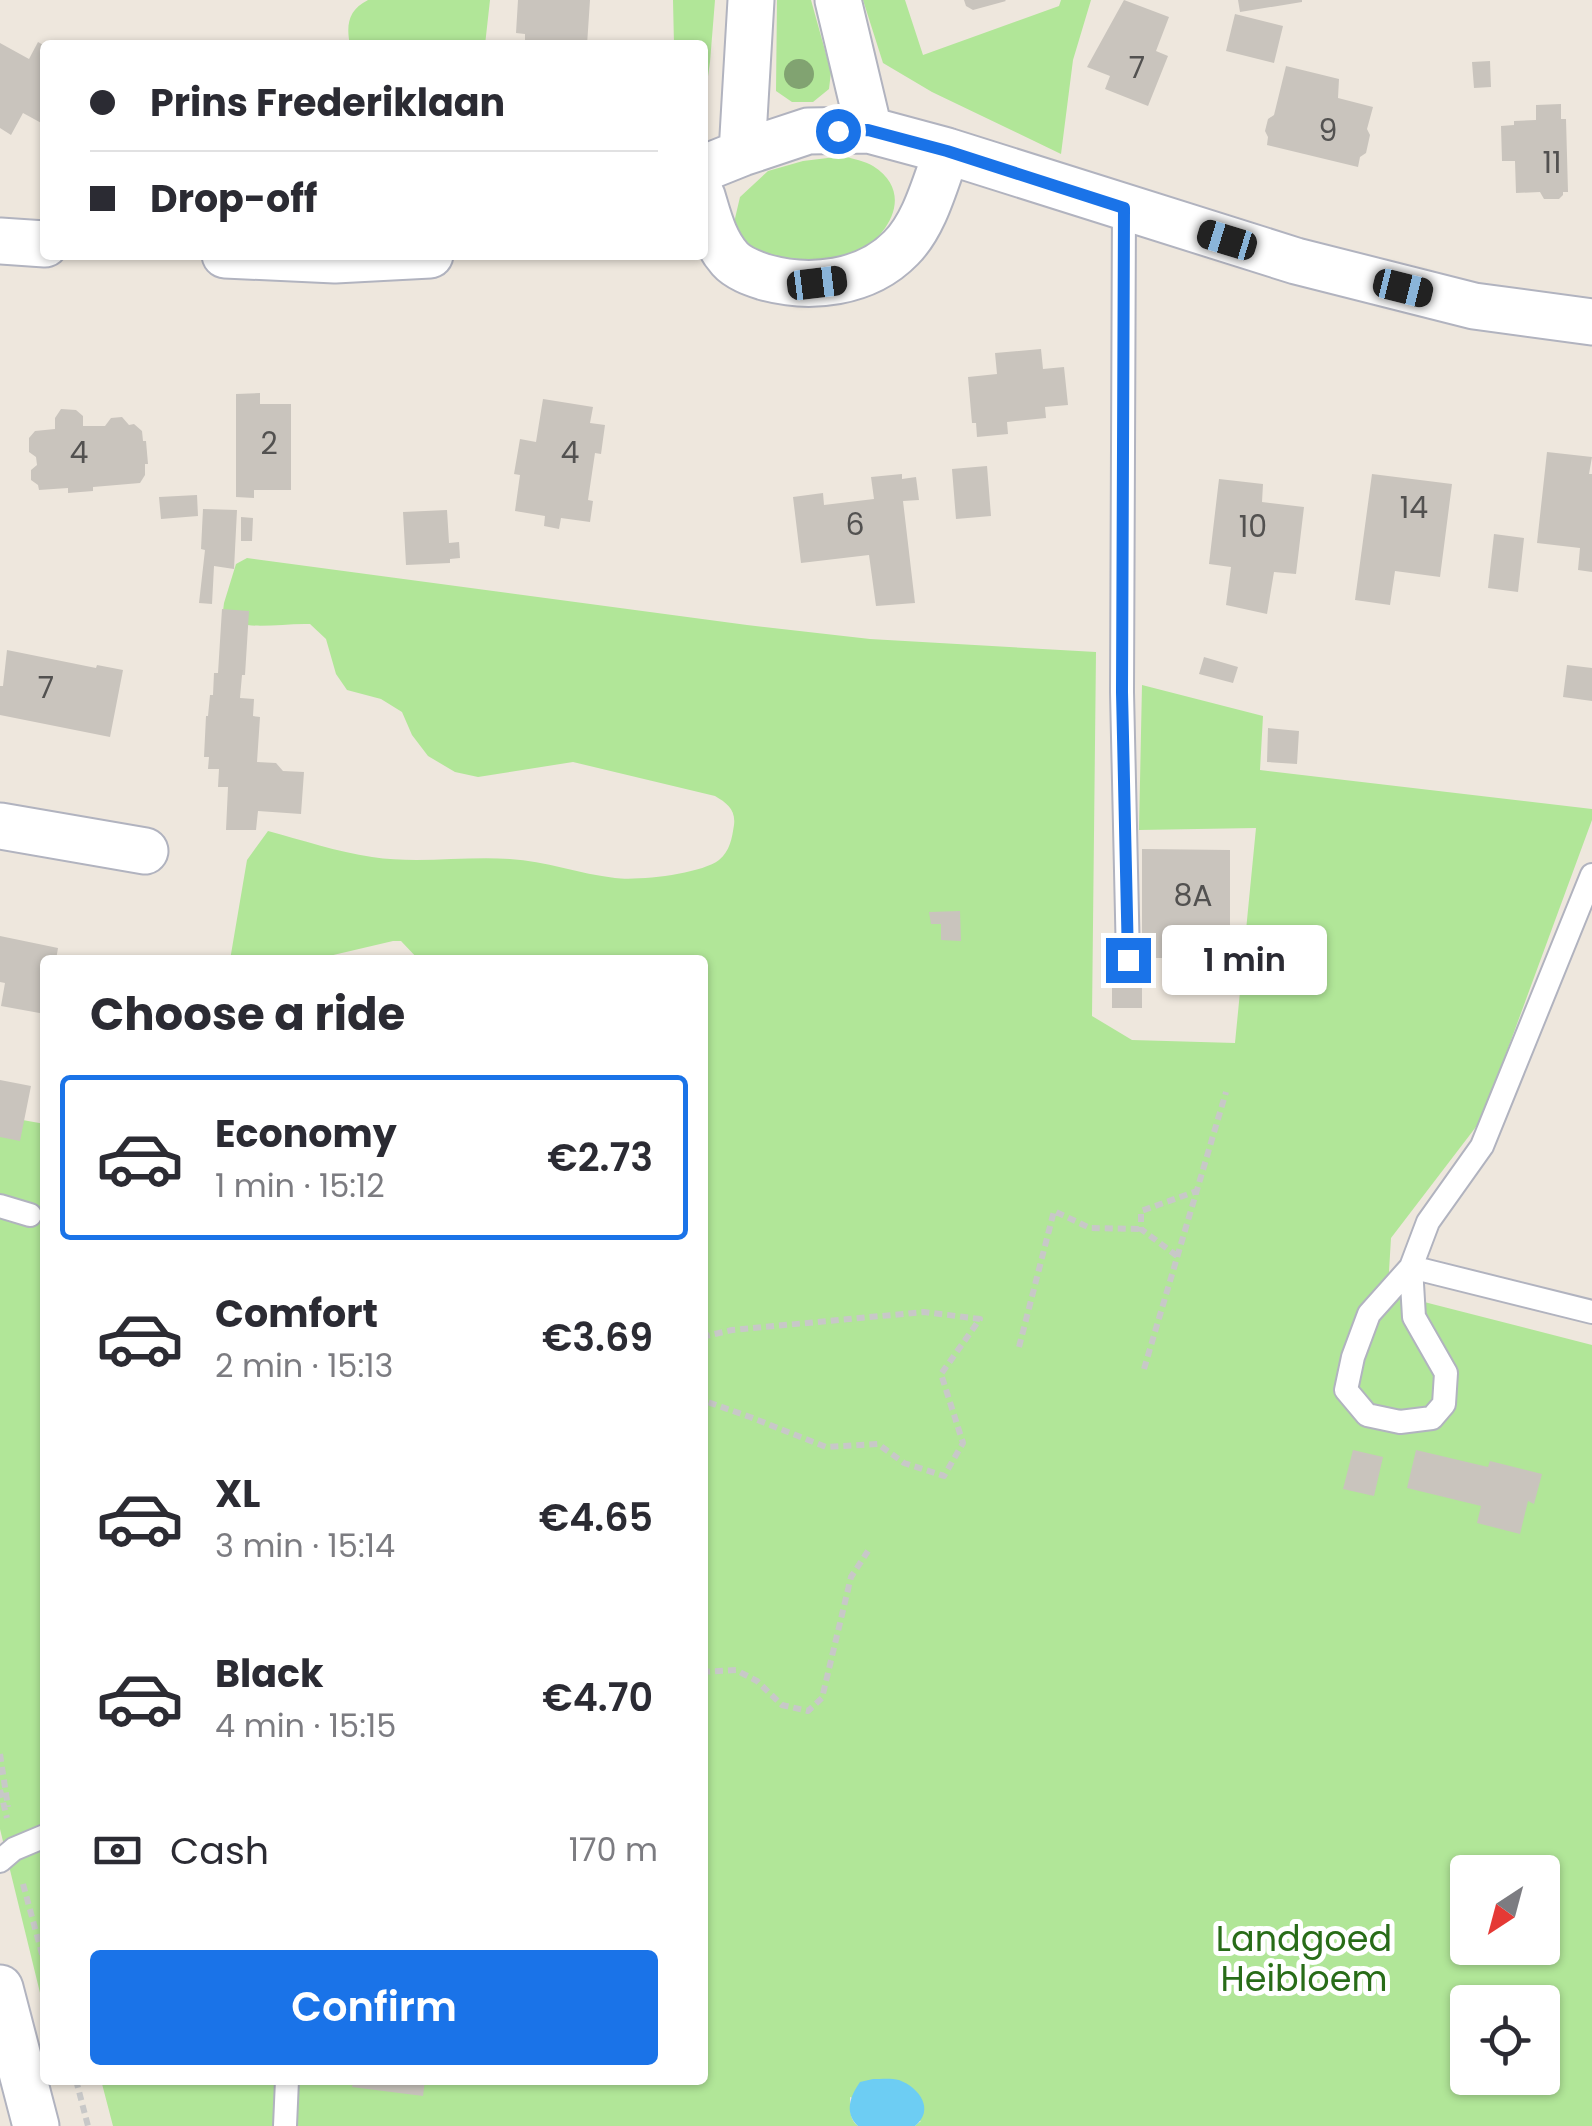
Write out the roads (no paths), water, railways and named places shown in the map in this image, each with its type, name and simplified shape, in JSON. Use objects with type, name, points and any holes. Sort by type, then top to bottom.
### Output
[{"type":"street","points":[[751,0],[722,161],[808,131],[868,130],[947,151],[1296,261],[1456,302],[1592,322]]},
{"type":"street","points":[[838,0],[868,130]]},
{"type":"street","points":[[708,216],[714,236],[732,262],[754,274],[784,283],[842,280],[873,270],[902,247],[920,220],[947,151]]},
{"type":"street","points":[[0,241],[40,244]]},
{"type":"street","points":[[0,826],[145,852]]},
{"type":"street","points":[[0,1988],[36,2126]]},
{"type":"lane","points":[[1124,208],[1122,692],[1128,960]]},
{"type":"lane","points":[[1412,1267],[1370,1314],[1353,1357],[1346,1390],[1367,1415],[1400,1422],[1432,1418],[1444,1404],[1446,1373],[1414,1317],[1412,1267],[1428,1222],[1482,1146],[1592,874]]},
{"type":"lane","points":[[0,1206],[30,1216]]},
{"type":"lane","points":[[1412,1267],[1592,1312]]},
{"type":"lane","points":[[7,1855],[40,1838]]},
{"type":"lane","points":[[285,2126],[287,2085]]},
{"type":"water","points":[[899,2080],[913,2088],[924,2107],[921,2120],[915,2126],[858,2126],[851,2116],[851,2099],[860,2082]]},
{"type":"park label","name":"Landgoed Heibloem","points":[[1304,1959]]}]
